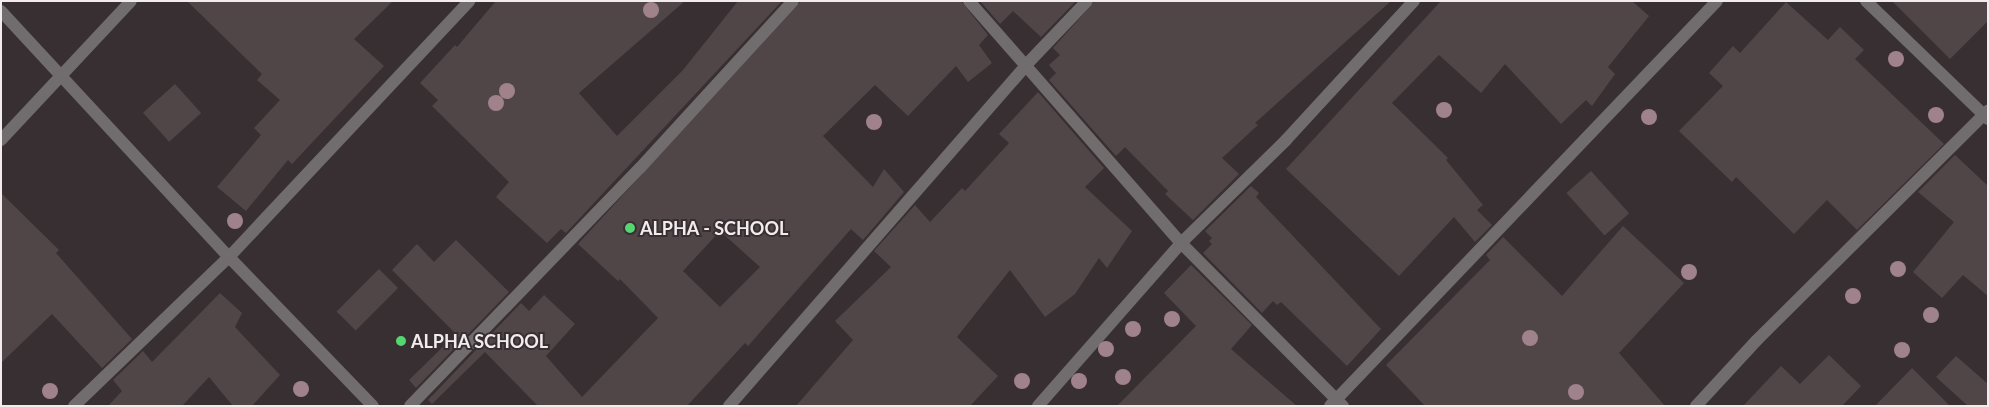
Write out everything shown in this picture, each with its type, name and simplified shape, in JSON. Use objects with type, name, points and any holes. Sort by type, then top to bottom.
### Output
[{"type":"street","points":[[1,140],[131,1]]},
{"type":"street","points":[[74,406],[229,257],[469,1]]},
{"type":"street","points":[[410,406],[640,168],[793,1]]},
{"type":"street","points":[[969,1],[1027,64],[1181,243],[1337,403],[1718,1]]},
{"type":"street","points":[[728,406],[1027,64],[1087,1]]},
{"type":"street","points":[[1038,406],[1181,243],[1286,140],[1414,1]]},
{"type":"street","points":[[1696,406],[1756,341],[1986,115],[1866,1]]},
{"type":"street","points":[[1,11],[62,74],[229,257],[373,406]]},
{"type":"building","points":[[187,1],[393,1],[354,39],[384,66],[292,164],[288,160],[246,211],[217,187],[261,135],[254,128],[280,100],[257,80],[262,74]]},
{"type":"building","points":[[496,1],[685,1],[579,93],[617,136],[683,70],[738,1],[782,1],[566,233],[561,229],[547,243],[496,197],[509,182],[432,106],[438,100],[420,83],[455,45],[457,47]]},
{"type":"building","points":[[801,1],[961,1],[988,35],[979,45],[992,63],[968,82],[956,66],[908,116],[875,85],[823,136],[873,187],[884,169],[904,192],[863,240],[851,229],[748,346],[745,343],[687,406],[538,406],[485,352],[432,404],[428,400],[521,303],[529,311],[544,295],[575,324],[546,356],[582,397],[658,318],[620,279],[618,281],[578,244]],"holes":[[[720,231],[760,267],[720,307],[683,271]]]},
{"type":"building","points":[[980,1],[1076,1],[1041,37],[1013,11],[1000,24]]},
{"type":"building","points":[[1095,1],[1391,1],[1255,123],[1258,125],[1222,158],[1239,174],[1193,220],[1165,194],[1168,191],[1125,147],[1116,156],[1049,80],[1056,73],[1049,65],[1060,55],[1053,48]]},
{"type":"building","points":[[1441,1],[1632,1],[1649,16],[1608,67],[1615,74],[1592,106],[1586,100],[1561,124],[1505,64],[1481,93],[1439,55],[1392,103],[1448,158],[1446,160],[1483,205],[1477,210],[1492,225],[1475,242],[1454,217],[1399,276],[1286,169]]},
{"type":"building","points":[[1892,1],[1988,1],[1988,21],[1950,59]]},
{"type":"building","points":[[1786,2],[1828,40],[1840,27],[1864,50],[1855,59],[1944,144],[1857,230],[1827,200],[1794,234],[1736,177],[1732,182],[1679,131],[1723,86],[1709,73],[1733,46],[1740,53]]},
{"type":"building","points":[[175,84],[201,113],[169,142],[143,113]]},
{"type":"building","points":[[1038,92],[1104,168],[1085,187],[1132,231],[1107,268],[1099,258],[1075,294],[1045,317],[1010,270],[957,337],[998,376],[970,406],[796,406],[853,340],[835,321],[891,267],[874,251],[915,205],[930,222],[962,188],[965,191],[1009,143],[999,134]]},
{"type":"building","points":[[1955,155],[1988,186],[1988,296],[1963,275],[1942,298],[1913,272],[1954,222],[1918,192]]},
{"type":"building","points":[[1591,171],[1629,213],[1605,235],[1566,193]]},
{"type":"building","points":[[1251,186],[1259,193],[1256,197],[1381,329],[1347,366],[1281,302],[1277,305],[1273,301],[1262,313],[1203,253],[1212,244],[1209,241],[1212,238],[1205,231]]},
{"type":"building","points":[[1,193],[59,250],[56,253],[132,339],[102,368],[52,314],[1,363]]},
{"type":"building","points":[[1623,226],[1684,283],[1619,353],[1665,406],[1425,406],[1386,365],[1490,260],[1486,255],[1503,237],[1562,296]]},
{"type":"building","points":[[456,240],[509,292],[416,388],[409,380],[456,334],[392,270],[417,244],[434,262]]},
{"type":"building","points":[[1191,265],[1252,325],[1231,349],[1297,406],[1117,406],[1196,326],[1164,293]]},
{"type":"building","points":[[379,269],[398,288],[356,331],[337,311]]},
{"type":"building","points":[[220,293],[242,313],[235,327],[280,375],[252,406],[233,406],[209,377],[182,406],[108,406],[122,391],[113,380],[143,351],[152,362]]},
{"type":"building","points":[[1829,355],[1861,386],[1842,406],[1743,406],[1781,366],[1800,384]]},
{"type":"building","points":[[1956,356],[1988,384],[1988,406],[1968,406],[1936,377]]},
{"type":"building","points":[[1912,368],[1950,406],[1875,406]]},
{"type":"place","name":"ALPHA - SCHOOL","points":[[630,228]]},
{"type":"place","name":"ALPHA SCHOOL","points":[[401,341]]}]
